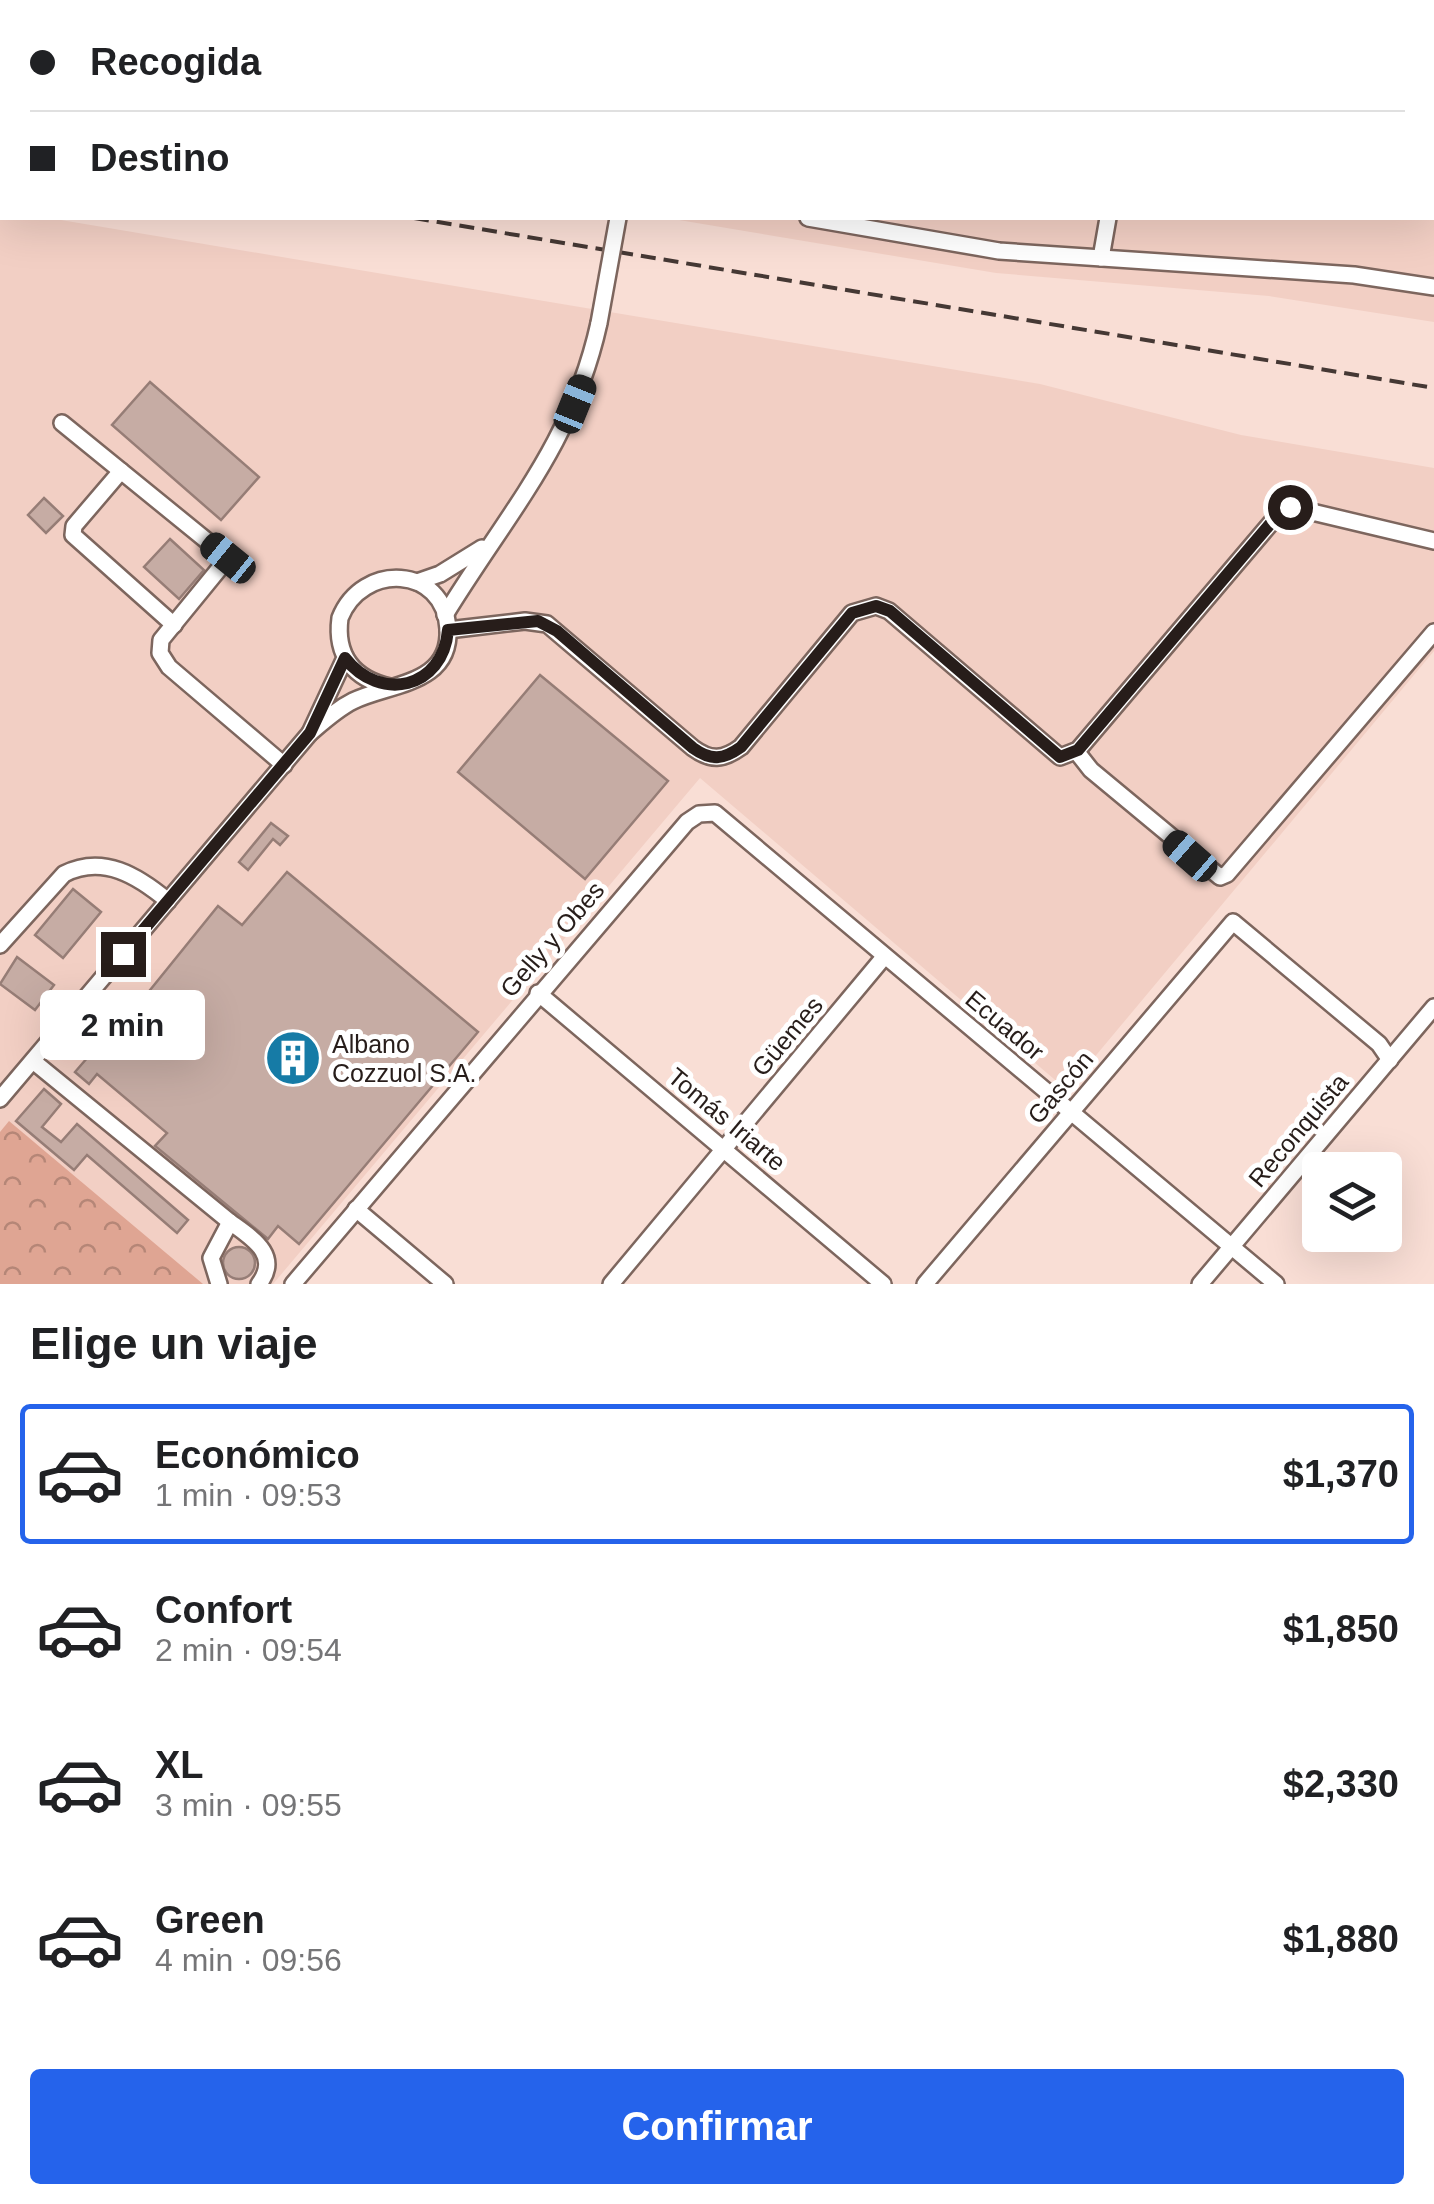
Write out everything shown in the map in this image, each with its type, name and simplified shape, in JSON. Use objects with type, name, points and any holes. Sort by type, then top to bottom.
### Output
[{"type":"street","points":[[447,622],[490,543],[551,457],[582,385],[618,220]]},
{"type":"street","points":[[831,220],[877,224],[999,252],[1354,276],[1434,287]]},
{"type":"street","points":[[1100,258],[1108,220]]},
{"type":"street","points":[[62,422],[228,558],[161,640],[160,653],[169,667],[284,764]]},
{"type":"street","points":[[121,470],[74,526],[73,535],[174,625]]},
{"type":"street","points":[[447,622],[547,624],[693,748],[715,759],[728,757],[741,747],[852,613],[876,606],[890,611],[1060,757],[1076,751],[1282,510],[1290,507],[1434,541]]},
{"type":"street","points":[[390,687],[356,673],[340,646],[340,618],[353,594],[390,577],[416,582],[440,574],[490,543]]},
{"type":"street","points":[[2,1092],[310,733],[345,706],[390,687],[405,686],[432,671],[447,645],[447,622],[439,602],[416,582]]},
{"type":"street","points":[[1076,751],[1090,770],[1220,877],[1227,874],[1434,632]]},
{"type":"street","points":[[310,733],[345,658]]},
{"type":"street","name":"Ecuador","points":[[699,814],[715,813],[1276,1284]]},
{"type":"street","name":"Gelly y Obes","points":[[293,1284],[538,993],[687,822],[699,814]]},
{"type":"street","points":[[0,946],[64,874],[76,868],[95,866],[132,874],[168,902]]},
{"type":"street","name":"Gascón","points":[[924,1284],[1233,922],[1379,1044],[1390,1060]]},
{"type":"street","name":"Güemes","points":[[611,1284],[884,958]]},
{"type":"street","name":"Tomás Iriarte","points":[[538,993],[883,1284]]},
{"type":"street","name":"Reconquista","points":[[1200,1284],[1434,1007]]},
{"type":"street","points":[[33,1060],[256,1241],[266,1255],[266,1274],[259,1284]]},
{"type":"street","points":[[356,1210],[445,1284]]},
{"type":"street","points":[[219,1284],[211,1258],[230,1222]]},
{"type":"shaded area","points":[[0,220],[61,220],[1040,384],[1241,435],[1434,468],[1434,651],[1067,1090],[700,778],[273,1284],[0,1284]]},
{"type":"shaded area","points":[[679,220],[1434,220],[1434,322],[1269,296],[996,273]]},
{"type":"green space","points":[[9,1121],[203,1284],[0,1284],[0,1132]]},
{"type":"building","points":[[150,382],[259,477],[221,520],[112,425]]},
{"type":"building","points":[[44,498],[63,516],[46,533],[28,515]]},
{"type":"building","points":[[170,539],[204,570],[179,599],[144,567]]},
{"type":"building","points":[[540,675],[668,781],[585,879],[458,772]]},
{"type":"building","points":[[271,823],[288,836],[280,845],[273,839],[248,870],[239,862]]},
{"type":"building","name":"Albano Cozzuol S.A.","points":[[287,872],[478,1032],[299,1244],[278,1226],[268,1239],[155,1146],[167,1133],[97,1074],[89,1084],[75,1072],[120,1020],[144,1040],[164,1017],[142,1000],[218,906],[242,925]]},
{"type":"building","points":[[73,889],[101,912],[63,958],[35,935]]},
{"type":"building","points":[[17,957],[54,985],[35,1010],[0,984]]},
{"type":"building","points":[[44,1089],[61,1104],[42,1127],[61,1142],[77,1124],[188,1220],[177,1233],[87,1155],[74,1170],[16,1121]]},
{"type":"building","points":[[239,1247],[251,1251],[255,1263],[251,1275],[239,1279],[227,1275],[223,1263],[227,1251]]},
{"type":"railway","points":[[426,220],[1434,388]]},
{"type":"place","name":"Albano Cozzuol S.A.","points":[[293,1058]]},
{"type":"route","points":[[123,954],[310,733],[345,658],[356,673],[372,683],[405,686],[432,671],[447,645],[448,630],[538,621],[557,631],[693,748],[715,759],[728,757],[741,747],[852,613],[876,606],[890,611],[1060,757],[1078,750],[1282,510],[1290,507]]}]
